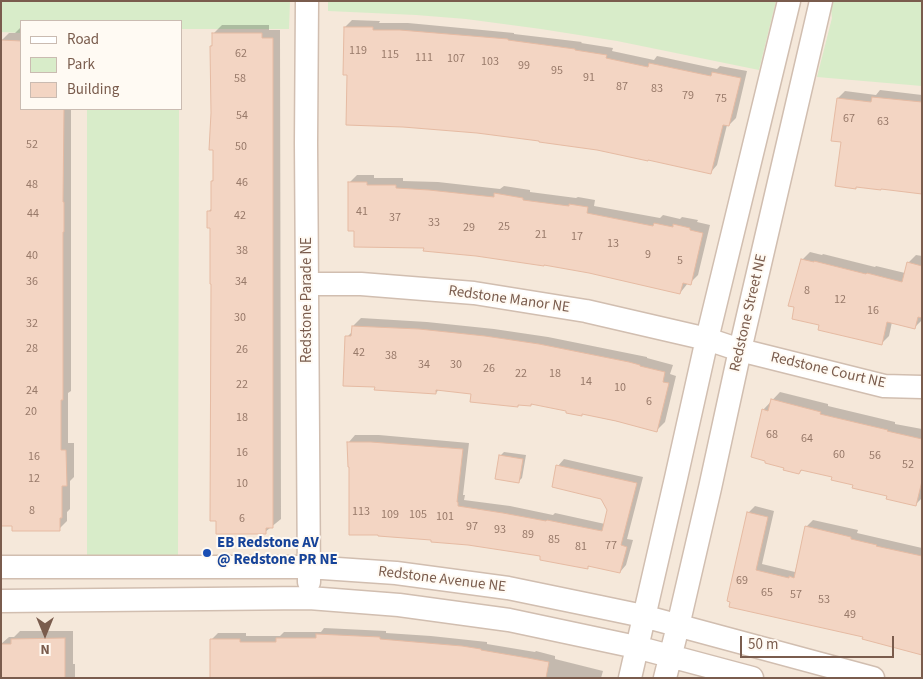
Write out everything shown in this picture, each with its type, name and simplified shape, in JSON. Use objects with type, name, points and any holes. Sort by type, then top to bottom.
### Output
[{"type":"street","name":"Redstone Parade NE","points":[[307,1],[309,598]]},
{"type":"street","points":[[630,678],[707,339],[789,1]]},
{"type":"street","name":"Redstone Street NE","points":[[665,678],[820,1]]},
{"type":"street","name":"Redstone Manor NE","points":[[308,284],[361,284],[474,293],[586,310],[707,339]]},
{"type":"street","name":"Redstone Court NE","points":[[707,339],[740,350],[884,386],[922,387]]},
{"type":"street","name":"Redstone Avenue NE","points":[[1,566],[308,567],[396,573],[508,588],[643,616],[873,678]]},
{"type":"street","name":"Redstone Avenue NE","points":[[1,601],[309,598],[399,604],[508,620],[636,647],[752,678]]},
{"type":"shaded area","points":[[1,1],[922,1],[922,678],[1,678]]},
{"type":"green space","points":[[1,1],[290,1],[289,29],[182,29],[182,20],[20,20],[20,33],[1,32]]},
{"type":"green space","points":[[328,1],[776,1],[759,70],[617,41],[541,29],[466,19],[328,11]]},
{"type":"green space","points":[[827,1],[922,1],[922,86],[817,77],[832,18],[831,9]]},
{"type":"green space","points":[[87,110],[179,110],[178,556],[87,556]]},
{"type":"building","points":[[344,27],[373,27],[373,30],[400,30],[508,39],[607,55],[606,58],[648,67],[649,63],[711,76],[712,72],[741,78],[729,126],[723,125],[711,174],[597,150],[539,141],[477,133],[346,125],[347,75],[343,75]]},
{"type":"building","points":[[212,33],[262,33],[262,38],[273,38],[273,528],[266,528],[266,534],[216,534],[216,521],[210,521],[211,284],[210,228],[207,228],[207,211],[211,211],[211,181],[213,181],[213,150],[209,150],[211,113],[210,46],[212,46]]},
{"type":"building","points":[[1,40],[20,41],[20,110],[64,110],[63,400],[61,400],[61,450],[66,450],[67,486],[62,486],[60,531],[12,531],[12,526],[1,526]]},
{"type":"building","points":[[872,97],[922,102],[922,194],[835,186],[841,142],[831,141],[837,98],[871,102]]},
{"type":"building","points":[[348,182],[367,182],[367,185],[396,185],[396,188],[494,197],[494,193],[523,198],[523,200],[588,207],[587,213],[653,226],[654,223],[673,227],[673,224],[703,233],[691,285],[683,283],[680,294],[589,273],[544,265],[423,251],[424,248],[354,247],[354,231],[348,231]]},
{"type":"building","points":[[801,259],[902,282],[907,262],[922,266],[922,318],[918,317],[915,329],[887,322],[882,345],[818,330],[819,325],[792,319],[794,307],[788,306]]},
{"type":"building","points":[[352,326],[419,329],[485,336],[539,344],[629,362],[665,372],[663,382],[669,383],[657,432],[616,421],[582,414],[582,416],[566,413],[566,411],[531,404],[531,406],[518,405],[518,407],[470,402],[471,394],[436,390],[436,394],[374,390],[375,387],[343,386],[345,336],[351,336]]},
{"type":"building","points":[[771,399],[821,412],[820,414],[922,439],[922,481],[916,506],[886,499],[887,496],[852,488],[853,485],[831,480],[832,477],[801,470],[799,474],[783,470],[784,468],[751,457],[762,409],[768,411]]},
{"type":"building","points":[[347,442],[463,449],[458,506],[602,531],[607,510],[601,499],[552,487],[556,465],[637,483],[621,545],[627,547],[620,573],[588,566],[588,569],[540,560],[540,556],[468,545],[378,535],[349,535]]},
{"type":"building","points":[[499,455],[523,459],[519,483],[495,479]]},
{"type":"building","points":[[747,512],[768,517],[756,570],[794,578],[805,526],[851,537],[851,539],[876,546],[922,556],[922,655],[862,639],[863,637],[729,607],[730,602],[727,601]]},
{"type":"building","points":[[316,634],[380,637],[380,639],[462,646],[549,662],[546,678],[210,678],[210,639],[240,639],[240,642],[276,642],[276,638],[316,638]]},
{"type":"building","points":[[65,638],[65,678],[1,678],[1,644],[11,644],[11,639]]},
{"type":"place","name":"EB Redstone AV @ Redstone PR NE","points":[[207,553]]}]
